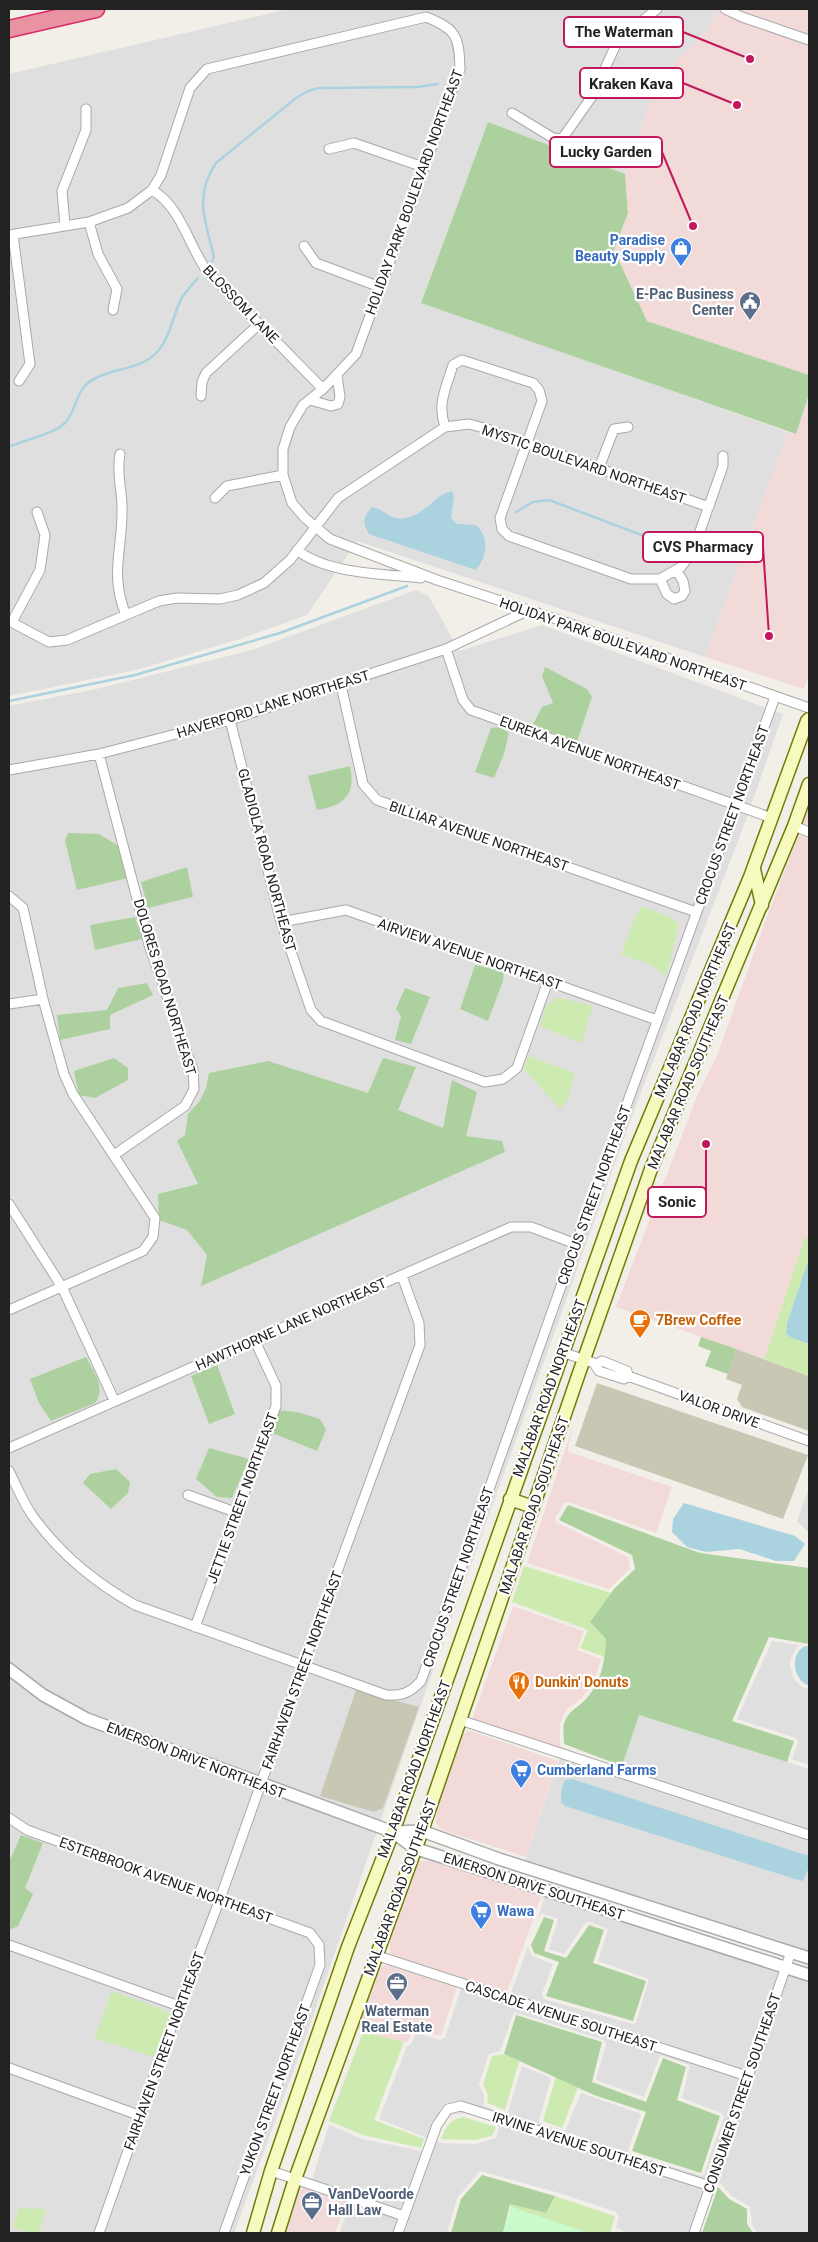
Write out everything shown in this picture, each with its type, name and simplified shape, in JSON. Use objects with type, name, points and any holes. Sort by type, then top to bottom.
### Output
[{"type":"highway","points":[[9,29],[96,9]]},
{"type":"main road","name":"MALABAR ROAD NORTHEAST","points":[[272,2171],[348,1947],[393,1832],[631,1161],[754,867],[809,719]]},
{"type":"main road","name":"MALABAR ROAD SOUTHEAST","points":[[278,2233],[295,2179],[375,1955],[422,1831],[583,1360],[651,1168],[762,905],[809,784]]},
{"type":"main road","points":[[754,867],[757,889],[762,905]]},
{"type":"main road","points":[[510,1499],[533,1507]]},
{"type":"main road","points":[[253,2233],[272,2171]]},
{"type":"street","points":[[512,113],[553,138],[562,139],[593,94],[618,40],[657,9]]},
{"type":"street","points":[[725,9],[742,17],[809,40]]},
{"type":"street","name":"HOLIDAY PARK BOULEVARD NORTHEAST","points":[[11,235],[89,222],[128,208],[152,190],[161,175],[190,88],[208,70],[426,17],[446,25],[459,43],[460,69],[423,166],[356,354],[324,389],[304,406],[290,427],[283,450],[283,475],[292,503],[314,527],[330,539],[436,580],[529,610],[809,708]]},
{"type":"street","points":[[65,226],[62,214],[62,191],[86,130],[86,109]]},
{"type":"street","points":[[330,148],[354,143],[423,166]]},
{"type":"street","name":"BLOSSOM LANE","points":[[152,190],[172,206],[196,256],[206,270],[324,389]]},
{"type":"street","points":[[89,222],[98,254],[117,289],[113,310]]},
{"type":"street","points":[[11,235],[30,364],[19,381]]},
{"type":"street","points":[[304,246],[316,263],[380,287]]},
{"type":"street","points":[[201,396],[202,382],[206,373],[258,324]]},
{"type":"street","points":[[445,427],[440,411],[453,365],[462,360],[471,361],[533,383],[539,390],[542,401],[500,518],[502,529],[509,536],[631,579],[660,579],[676,570],[693,551],[723,466],[723,456]]},
{"type":"street","points":[[310,400],[331,406],[338,404],[340,397],[337,375]]},
{"type":"street","name":"MYSTIC BOULEVARD NORTHEAST","points":[[314,527],[338,498],[445,427],[469,424],[708,507]]},
{"type":"street","points":[[599,468],[614,429],[628,427]]},
{"type":"street","points":[[120,454],[117,469],[122,487],[122,510],[116,582],[126,615]]},
{"type":"street","points":[[215,498],[227,486],[283,475]]},
{"type":"street","points":[[37,512],[45,535],[40,570],[10,621],[49,642],[67,640],[159,601],[177,598],[220,599],[238,595],[264,583],[297,550],[314,527]]},
{"type":"street","name":"HOLIDAY PARK BOULEVARD NORTHEAST","points":[[297,550],[309,560],[327,566],[436,580]]},
{"type":"street","points":[[660,579],[667,594],[674,599],[682,596],[685,591],[683,581],[676,570]]},
{"type":"street","name":"HAVERFORD LANE NORTHEAST","points":[[9,770],[99,754],[230,720],[446,649],[529,610]]},
{"type":"street","name":"EUREKA AVENUE NORTHEAST","points":[[446,649],[463,700],[471,710],[772,818]]},
{"type":"street","name":"BILLIAR AVENUE NORTHEAST","points":[[341,685],[363,784],[377,800],[696,912]]},
{"type":"street","name":"CROCUS STREET NORTHEAST","points":[[302,1665],[386,1695],[397,1696],[411,1692],[421,1681],[576,1244],[775,697]]},
{"type":"street","name":"GLADIOLA ROAD NORTHEAST","points":[[230,720],[281,922],[311,1010],[321,1021],[485,1082],[503,1079],[517,1068],[548,981]]},
{"type":"street","name":"DOLORES ROAD NORTHEAST","points":[[99,754],[150,948],[193,1070],[194,1089],[184,1106],[114,1155]]},
{"type":"street","points":[[794,826],[809,832]]},
{"type":"street","points":[[9,896],[23,908],[43,999],[64,1074],[73,1094],[155,1218],[153,1237],[143,1251],[9,1310]]},
{"type":"street","name":"AIRVIEW AVENUE NORTHEAST","points":[[281,922],[346,910],[657,1020]]},
{"type":"street","points":[[9,1004],[43,999]]},
{"type":"street","points":[[9,1204],[62,1287],[114,1400]]},
{"type":"street","name":"HAWTHORNE LANE NORTHEAST","points":[[9,1448],[114,1400],[255,1341],[511,1227],[531,1227],[576,1244]]},
{"type":"street","name":"FAIRHAVEN STREET NORTHEAST","points":[[99,2233],[179,2006],[220,1899],[302,1665],[420,1346],[419,1323],[402,1276]]},
{"type":"street","name":"JETTIE STREET NORTHEAST","points":[[195,1627],[235,1512],[276,1406],[276,1386],[255,1341]]},
{"type":"street","name":"VALOR DRIVE","points":[[562,1352],[583,1360],[597,1364],[602,1362],[627,1371],[628,1376],[809,1441]]},
{"type":"street","points":[[9,1471],[31,1514],[63,1552],[105,1588],[134,1605],[302,1665]]},
{"type":"street","points":[[188,1495],[235,1512]]},
{"type":"street","name":"EMERSON DRIVE NORTHEAST","points":[[9,1669],[43,1695],[87,1719],[393,1832]]},
{"type":"street","points":[[460,1720],[809,1835]]},
{"type":"street","name":"ESTERBROOK AVENUE NORTHEAST","points":[[9,1818],[28,1830],[310,1933],[319,1945]]},
{"type":"street","name":"EMERSON DRIVE SOUTHEAST","points":[[393,1832],[422,1831],[499,1859],[809,1958]]},
{"type":"street","name":"EMERSON DRIVE SOUTHEAST","points":[[393,1832],[414,1848],[809,1975]]},
{"type":"street","points":[[9,1945],[179,2006]]},
{"type":"street","name":"YUKON STREET NORTHEAST","points":[[224,2233],[320,1965],[319,1945]]},
{"type":"street","name":"CONSUMER STREET SOUTHEAST","points":[[694,2233],[791,1952]]},
{"type":"street","name":"CASCADE AVENUE SOUTHEAST","points":[[375,1955],[747,2076]]},
{"type":"street","points":[[9,2068],[141,2116]]},
{"type":"street","name":"IRVINE AVENUE SOUTHEAST","points":[[404,2216],[437,2124],[448,2109],[461,2106],[710,2186]]},
{"type":"street","points":[[272,2171],[404,2216],[398,2233]]},
{"type":"shaded area","points":[[288,9],[720,9],[707,30],[659,78],[625,174],[488,122],[421,302],[788,432],[705,657],[357,541],[307,615],[240,639],[136,670],[9,696],[9,74]]},
{"type":"shaded area","points":[[720,9],[809,9],[809,375],[647,321],[614,250],[628,213],[625,174],[659,78],[707,30]]},
{"type":"shaded area","points":[[809,394],[809,675],[804,689],[705,657],[788,432],[796,434]]},
{"type":"shaded area","points":[[416,590],[429,596],[459,651],[542,625],[783,714],[743,828],[635,1108],[414,1724],[302,2048],[234,2233],[9,2233],[9,706],[101,688],[252,650]]},
{"type":"shaded area","points":[[809,807],[809,1239],[805,1238],[764,1359],[616,1307],[697,1096],[718,1053]]},
{"type":"shaded area","points":[[736,1349],[809,1376],[809,1431],[742,1407],[737,1399],[742,1385],[726,1379]]},
{"type":"shaded area","points":[[597,1383],[808,1455],[783,1519],[575,1446]]},
{"type":"shaded area","points":[[574,1423],[568,1448],[569,1452],[672,1487],[656,1533],[569,1502],[564,1503],[555,1518],[556,1522],[628,1557],[630,1568],[609,1589],[527,1563]]},
{"type":"shaded area","points":[[809,1488],[809,1533],[797,1521]]},
{"type":"shaded area","points":[[513,1606],[584,1631],[577,1650],[601,1659],[595,1678],[582,1698],[567,1709],[560,1722],[560,1746],[581,1755],[472,1719]]},
{"type":"shaded area","points":[[772,1641],[798,1645],[791,1658],[790,1665],[794,1679],[802,1687],[809,1689],[809,1765],[792,1759],[798,1743],[796,1738],[737,1719]]},
{"type":"shaded area","points":[[356,1690],[419,1707],[383,1808],[374,1812],[320,1796]]},
{"type":"shaded area","points":[[638,1715],[809,1769],[809,1958],[523,1867],[561,1754],[620,1773]]},
{"type":"shaded area","points":[[468,1730],[558,1761],[526,1857],[442,1830],[436,1823],[436,1809],[463,1735]]},
{"type":"shaded area","points":[[420,1861],[431,1861],[541,1897],[507,1992],[397,1958],[390,1953],[390,1935],[413,1869]]},
{"type":"shaded area","points":[[545,1896],[780,1969],[744,2070],[510,1995],[528,1947],[532,1956],[553,1964],[542,1994],[544,1999],[632,2024],[636,2023],[649,1979],[598,1961],[608,1929],[590,1922],[586,1922],[564,1954],[549,1949],[558,1919],[541,1913],[535,1927]]},
{"type":"shaded area","points":[[387,1965],[457,1987],[441,2036],[413,2029],[408,2042],[404,2042],[363,2032],[356,2027],[377,1968]]},
{"type":"shaded area","points":[[789,1972],[809,1979],[809,2233],[757,2233],[752,2224],[750,2207],[732,2196],[721,2184],[716,2184]]},
{"type":"shaded area","points":[[461,1988],[741,2078],[707,2181],[462,2102],[447,2103],[442,2106],[427,2138],[379,2119],[407,2046],[411,2044],[416,2033],[440,2040],[445,2038]],"holes":[[[514,2012],[604,2040],[606,2044],[596,2080],[644,2097],[660,2055],[690,2065],[682,2098],[721,2113],[724,2117],[703,2176],[630,2154],[628,2150],[641,2114],[581,2093],[565,2131],[541,2124],[539,2121],[551,2078],[522,2066],[508,2112],[503,2113],[484,2106],[484,2095],[479,2084],[489,2054],[500,2051]]]},
{"type":"shaded area","points":[[461,2111],[704,2189],[689,2233],[630,2233],[616,2228],[619,2216],[616,2212],[556,2192],[480,2171],[457,2198],[447,2233],[403,2233],[437,2140],[440,2143],[475,2144],[496,2138],[499,2128],[497,2123],[465,2113],[452,2115],[447,2120],[451,2113]]},
{"type":"shaded area","points":[[329,2125],[362,2139],[422,2151],[400,2211],[312,2180]]},
{"type":"shaded area","points":[[306,2187],[348,2200],[335,2233],[283,2233],[295,2196],[299,2190]]},
{"type":"shaded area","points":[[351,2203],[398,2219],[393,2233],[339,2233]]},
{"type":"green space","points":[[488,122],[625,174],[628,213],[614,250],[647,321],[809,375],[809,394],[796,434],[421,303]]},
{"type":"green space","points":[[545,667],[587,689],[592,697],[577,742],[532,726],[542,707],[553,703],[542,676]]},
{"type":"green space","points":[[500,727],[509,733],[504,754],[494,778],[475,772],[491,728]]},
{"type":"green space","points":[[350,766],[351,784],[350,791],[346,797],[335,805],[317,810],[308,776]]},
{"type":"green space","points":[[68,833],[99,834],[120,847],[128,878],[77,890],[65,841]]},
{"type":"green space","points":[[187,867],[193,897],[148,908],[141,882]]},
{"type":"green space","points":[[642,906],[672,918],[679,925],[666,976],[650,964],[621,955],[634,919]]},
{"type":"green space","points":[[135,917],[142,939],[95,950],[90,925]]},
{"type":"green space","points":[[475,965],[504,971],[503,981],[488,1021],[460,1009]]},
{"type":"green space","points":[[147,983],[153,995],[110,1015],[110,1029],[60,1040],[57,1015],[107,1010],[118,988]]},
{"type":"green space","points":[[405,988],[430,997],[411,1044],[395,1040],[401,1016],[396,1009]]},
{"type":"green space","points":[[557,997],[593,1006],[581,1043],[540,1026],[546,1007]]},
{"type":"green space","points":[[528,1056],[575,1073],[567,1101],[560,1109],[524,1069]]},
{"type":"green space","points":[[114,1058],[128,1068],[128,1080],[95,1098],[79,1095],[74,1071]]},
{"type":"green space","points":[[383,1058],[416,1067],[398,1110],[443,1128],[452,1080],[477,1092],[466,1136],[502,1141],[505,1152],[201,1286],[207,1255],[187,1230],[159,1220],[158,1194],[198,1184],[177,1141],[185,1135],[188,1114],[200,1101],[206,1088],[209,1073],[268,1061],[368,1093]]},
{"type":"green space","points":[[805,1237],[809,1239],[809,1258],[787,1323],[786,1334],[809,1344],[809,1376],[764,1359]]},
{"type":"green space","points":[[701,1337],[736,1349],[728,1374],[705,1366],[711,1351],[698,1346]]},
{"type":"green space","points":[[86,1357],[98,1380],[100,1391],[95,1403],[51,1421],[39,1403],[30,1379]]},
{"type":"green space","points":[[217,1365],[235,1414],[209,1424],[191,1376]]},
{"type":"green space","points":[[277,1410],[297,1412],[320,1419],[326,1430],[317,1451],[270,1432]]},
{"type":"green space","points":[[209,1448],[249,1459],[232,1498],[217,1497],[196,1479]]},
{"type":"green space","points":[[116,1469],[130,1482],[128,1493],[111,1509],[83,1483],[90,1474]]},
{"type":"green space","points":[[568,1505],[700,1553],[809,1568],[809,1644],[769,1637],[732,1721],[794,1741],[787,1762],[639,1715],[622,1766],[564,1744],[564,1723],[571,1712],[590,1694],[598,1680],[605,1656],[606,1639],[590,1622],[614,1589],[635,1569],[632,1555],[559,1520]]},
{"type":"green space","points":[[524,1566],[611,1593],[590,1622],[606,1639],[605,1657],[580,1648],[588,1630],[512,1602]]},
{"type":"green space","points":[[21,1835],[43,1843],[25,1888],[33,1894],[18,1926],[9,1930],[9,1862]]},
{"type":"green space","points":[[544,1917],[554,1920],[544,1951],[566,1958],[589,1925],[604,1930],[593,1963],[646,1981],[633,2021],[546,1996],[559,1962],[534,1953],[531,1945]]},
{"type":"green space","points":[[112,1991],[159,2008],[171,2015],[154,2057],[94,2038]]},
{"type":"green space","points":[[516,2015],[602,2042],[592,2082],[646,2102],[663,2058],[686,2067],[677,2100],[720,2116],[701,2173],[632,2151],[646,2112],[594,2095],[504,2054]]},
{"type":"green space","points":[[363,2032],[404,2042],[374,2120],[424,2139],[421,2148],[363,2135],[329,2121]]},
{"type":"green space","points":[[504,2054],[519,2061],[505,2110],[487,2103],[488,2095],[483,2084],[492,2056]]},
{"type":"green space","points":[[556,2076],[578,2087],[562,2128],[543,2121]]},
{"type":"green space","points":[[464,2117],[496,2127],[492,2136],[474,2140],[441,2139],[449,2124],[455,2119]]},
{"type":"green space","points":[[482,2175],[555,2196],[546,2213],[510,2204],[503,2233],[451,2233],[461,2199]]},
{"type":"green space","points":[[718,2187],[729,2199],[747,2209],[747,2224],[753,2233],[702,2233]]},
{"type":"green space","points":[[555,2196],[615,2216],[610,2233],[588,2233],[511,2207],[510,2204],[546,2213]]},
{"type":"green space","points":[[511,2207],[588,2233],[503,2233]]},
{"type":"green space","points":[[19,2208],[46,2209],[39,2233],[28,2233],[13,2227]]},
{"type":"water","points":[[452,491],[454,497],[451,518],[457,524],[476,525],[485,542],[485,553],[476,570],[369,534],[364,523],[367,513],[372,507],[396,518],[405,518],[420,512],[445,493]]},
{"type":"water","points":[[809,1258],[809,1344],[786,1334],[787,1323]]},
{"type":"water","points":[[684,1503],[795,1536],[805,1544],[794,1561],[776,1561],[739,1549],[706,1552],[687,1547],[672,1532],[673,1519]]},
{"type":"water","points":[[805,1646],[809,1646],[809,1686],[799,1678],[795,1667],[797,1655]]},
{"type":"water","points":[[572,1779],[809,1856],[809,1867],[803,1881],[795,1879],[565,1806],[561,1800],[562,1788],[565,1780]]},
{"type":"waterway","points":[[211,263],[214,257],[203,210],[203,198],[209,175],[216,163],[296,98],[308,91],[319,88],[417,87],[438,84]]},
{"type":"waterway","points":[[9,447],[46,434],[65,423],[80,393],[89,382],[104,374],[144,362],[158,351],[166,339],[181,299],[198,278]]},
{"type":"waterway","points":[[516,512],[533,502],[549,500],[684,551]]},
{"type":"waterway","points":[[9,701],[135,675],[280,633],[407,586]]},
{"type":"place","name":"The Waterman","points":[[750,59]]},
{"type":"place","name":"Kraken Kava","points":[[737,105]]},
{"type":"place","name":"Lucky Garden","points":[[693,226]]},
{"type":"place","name":"Paradise Beauty Supply","points":[[681,267]]},
{"type":"place","name":"E-Pac Business Center","points":[[750,321]]},
{"type":"place","name":"CVS Pharmacy","points":[[769,636]]},
{"type":"place","name":"Sonic","points":[[706,1144]]},
{"type":"place","name":"7Brew Coffee","points":[[640,1339]]},
{"type":"place","name":"Dunkin' Donuts","points":[[519,1701]]},
{"type":"place","name":"Cumberland Farms","points":[[521,1789]]},
{"type":"place","name":"Wawa","points":[[481,1930]]},
{"type":"place","name":"Waterman Real Estate","points":[[397,2002]]},
{"type":"place","name":"VanDeVoorde Hall Law","points":[[312,2221]]}]
